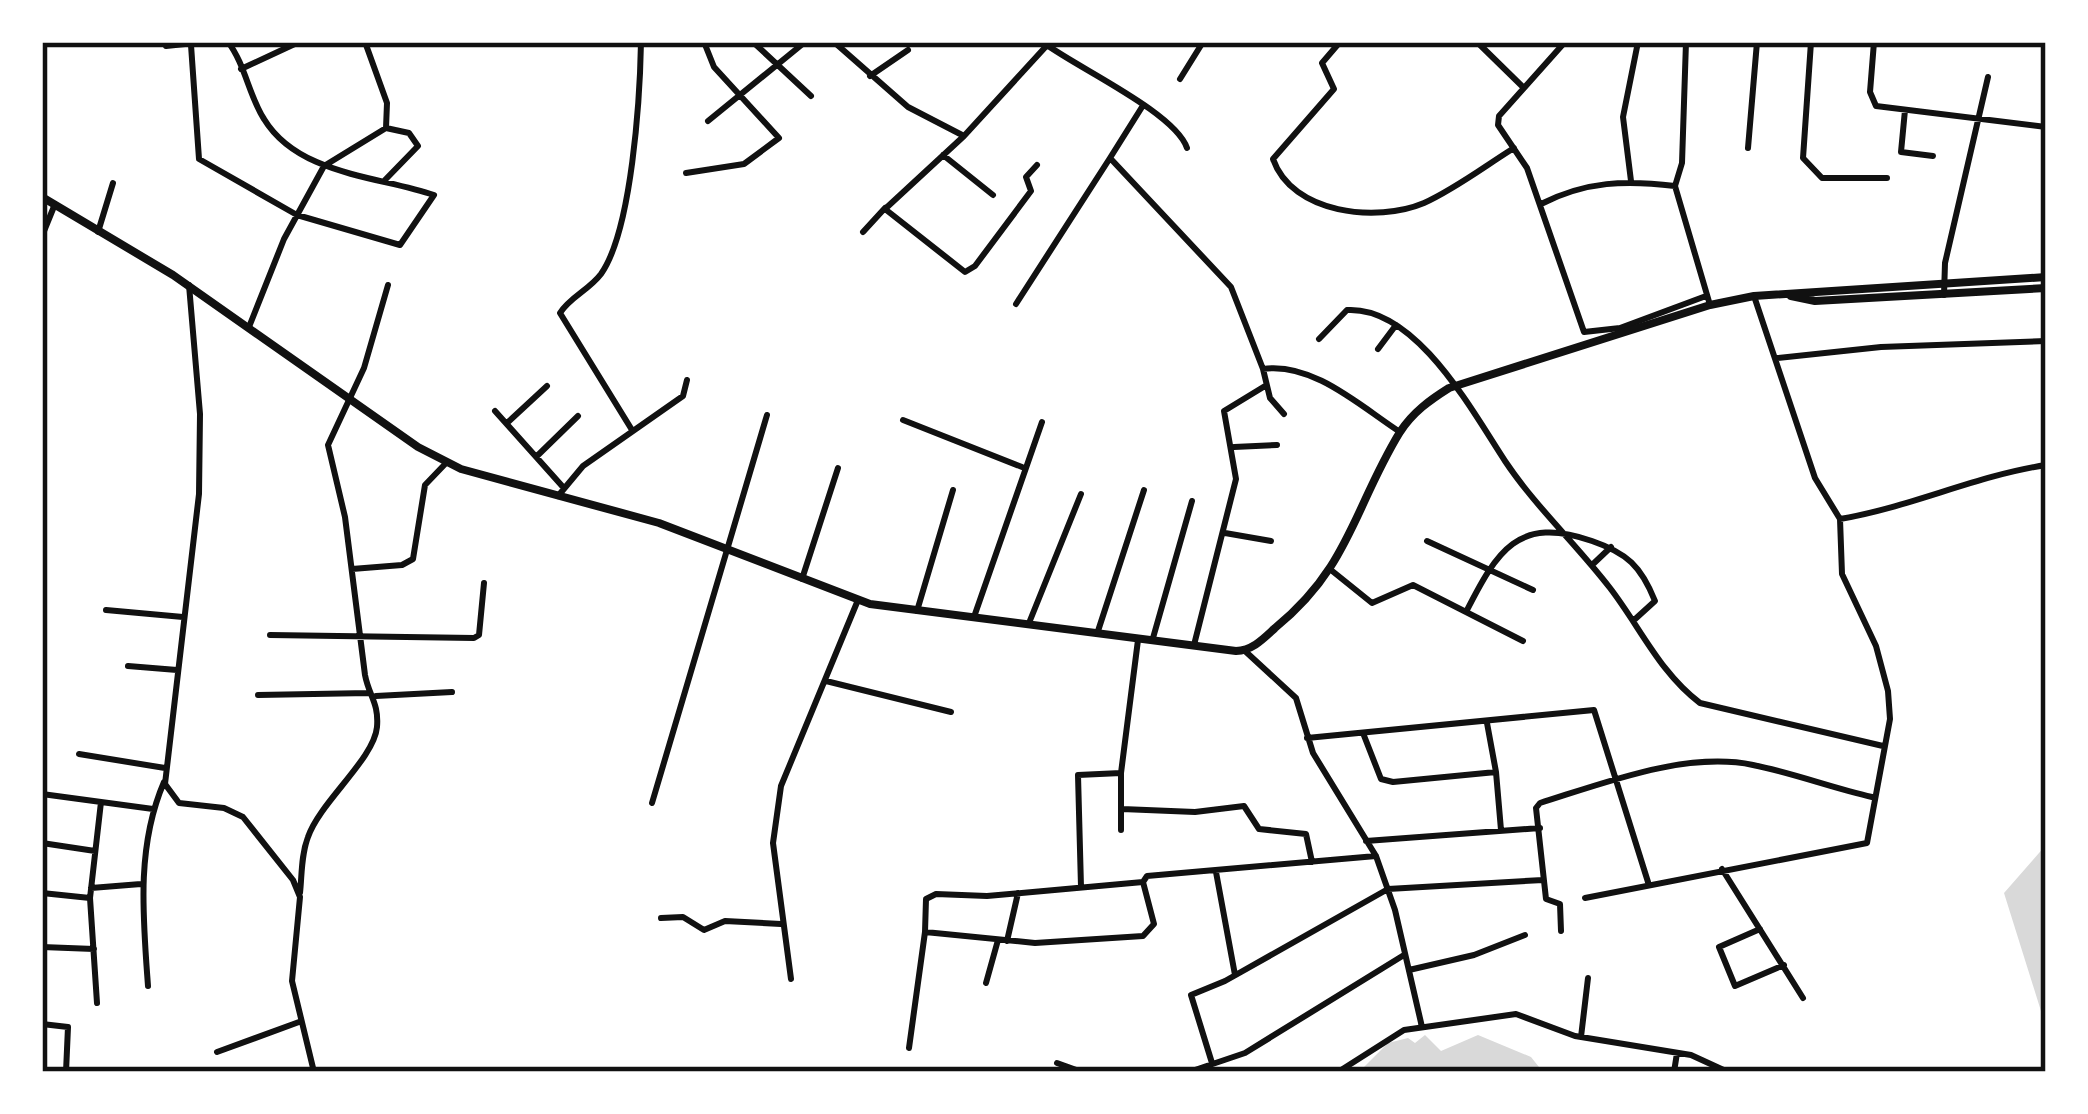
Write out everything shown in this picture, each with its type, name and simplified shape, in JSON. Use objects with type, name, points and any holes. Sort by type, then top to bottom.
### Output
[{"type":"street","points":[[42,44],[62,42]]},
{"type":"street","points":[[166,46],[204,42]]},
{"type":"street","points":[[190,45],[195,155],[297,215],[400,245],[436,198],[324,166],[275,135],[228,42]]},
{"type":"street","points":[[241,69],[299,42]]},
{"type":"street","points":[[365,42],[387,103],[386,128]]},
{"type":"street","points":[[632,430],[560,313],[603,271],[609,253],[640,113],[641,42]]},
{"type":"street","points":[[686,172],[744,164],[778,141],[779,135],[708,59],[704,42]]},
{"type":"street","points":[[753,42],[811,96]]},
{"type":"street","points":[[708,121],[805,42]]},
{"type":"street","points":[[834,42],[908,107],[964,136]]},
{"type":"street","points":[[1180,79],[1203,42]]},
{"type":"street","points":[[1340,42],[1322,60],[1334,89],[1273,159],[1314,201],[1350,212],[1410,207],[1514,148]]},
{"type":"street","points":[[1477,42],[1524,88]]},
{"type":"street","points":[[1565,42],[1497,120],[1541,204],[1583,332],[1620,328],[1708,301],[1788,295],[1815,301],[2046,277]]},
{"type":"street","points":[[1631,181],[1623,117],[1638,42]]},
{"type":"street","points":[[1686,42],[1682,163],[1675,186],[1708,301]]},
{"type":"street","points":[[1748,148],[1757,42]]},
{"type":"street","points":[[1811,42],[1803,158],[1822,178],[1887,178]]},
{"type":"street","points":[[1874,42],[1870,101],[1905,110],[2046,127]]},
{"type":"street","points":[[863,232],[964,136],[1049,44],[1178,131],[1186,148]]},
{"type":"street","points":[[870,76],[908,50]]},
{"type":"street","points":[[1943,290],[1988,77]]},
{"type":"street","points":[[1016,304],[1142,107]]},
{"type":"street","points":[[1905,110],[1901,152],[1933,156]]},
{"type":"street","points":[[249,327],[297,215],[324,166],[386,128],[409,133],[418,146],[384,182]]},
{"type":"street","points":[[943,155],[993,195]]},
{"type":"street","points":[[1110,158],[1231,287],[1263,369],[1265,386],[1284,414]]},
{"type":"street","points":[[885,208],[957,268],[970,272],[1030,191],[1026,177],[1036,165]]},
{"type":"street","points":[[1541,204],[1569,190],[1631,181],[1675,186]]},
{"type":"street","points":[[98,232],[112,183]]},
{"type":"street","points":[[42,197],[189,285],[447,462],[561,492],[729,547],[858,600],[1245,650],[1296,698],[1307,738],[1376,856],[1422,1027]]},
{"type":"street","points":[[42,236],[55,204]]},
{"type":"street","points":[[189,285],[201,457],[166,790],[179,802],[224,808],[243,817],[282,861],[300,896]]},
{"type":"street","points":[[314,1072],[299,1022],[292,966],[306,840],[332,793],[375,739],[373,694],[328,445],[351,400],[388,285]]},
{"type":"street","points":[[1943,290],[2046,288]]},
{"type":"street","points":[[1585,898],[1648,881],[1864,846],[1884,746],[1888,692],[1876,646],[1842,574],[1840,519],[1815,478],[1754,296]]},
{"type":"street","points":[[1245,650],[1303,606],[1331,570],[1400,432],[1427,402],[1455,386],[1708,301]]},
{"type":"street","points":[[1319,339],[1347,310],[1365,310],[1396,325],[1455,386],[1505,460],[1592,565],[1681,689],[1700,703],[1884,746]]},
{"type":"street","points":[[1378,350],[1396,325]]},
{"type":"street","points":[[1777,358],[1881,347],[2046,341]]},
{"type":"street","points":[[1263,369],[1281,367],[1313,376],[1400,432]]},
{"type":"street","points":[[561,492],[583,466],[683,396],[687,380]]},
{"type":"street","points":[[507,423],[547,386]]},
{"type":"street","points":[[1194,645],[1236,479],[1224,411],[1265,386]]},
{"type":"street","points":[[495,411],[561,492]]},
{"type":"street","points":[[652,803],[767,415]]},
{"type":"street","points":[[536,457],[578,416]]},
{"type":"street","points":[[902,420],[1022,466]]},
{"type":"street","points":[[974,617],[1022,466],[1042,422]]},
{"type":"street","points":[[1234,447],[1276,445]]},
{"type":"street","points":[[352,569],[402,565],[413,559],[425,485],[447,462]]},
{"type":"street","points":[[1840,519],[1889,511],[1984,477],[2046,465]]},
{"type":"street","points":[[802,579],[838,468]]},
{"type":"street","points":[[917,611],[953,490]]},
{"type":"street","points":[[1098,632],[1144,490]]},
{"type":"street","points":[[1029,623],[1081,494]]},
{"type":"street","points":[[1154,638],[1192,501]]},
{"type":"street","points":[[1466,613],[1488,570],[1525,535],[1545,529],[1629,556],[1655,605],[1633,622]]},
{"type":"street","points":[[1225,533],[1270,541]]},
{"type":"street","points":[[1427,541],[1533,590]]},
{"type":"street","points":[[1592,565],[1611,547]]},
{"type":"street","points":[[1331,570],[1372,603],[1413,585],[1523,641]]},
{"type":"street","points":[[270,634],[477,637],[484,583]]},
{"type":"street","points":[[790,980],[773,843],[781,786],[858,600]]},
{"type":"street","points":[[106,610],[183,617]]},
{"type":"street","points":[[1121,830],[1121,773],[1139,636]]},
{"type":"street","points":[[128,666],[177,670]]},
{"type":"street","points":[[826,681],[951,712]]},
{"type":"street","points":[[259,695],[452,692]]},
{"type":"street","points":[[1307,738],[1594,710],[1648,881]]},
{"type":"street","points":[[1487,723],[1502,830]]},
{"type":"street","points":[[1363,733],[1386,782],[1496,772]]},
{"type":"street","points":[[80,754],[165,768]]},
{"type":"street","points":[[1561,931],[1560,904],[1546,899],[1540,803],[1685,765],[1750,764],[1874,798]]},
{"type":"street","points":[[1081,886],[1076,782],[1082,772],[1121,773]]},
{"type":"street","points":[[148,986],[141,884],[153,809],[165,778]]},
{"type":"street","points":[[42,794],[153,809]]},
{"type":"street","points":[[98,1003],[91,893],[101,802]]},
{"type":"street","points":[[1122,809],[1247,807],[1259,829],[1305,833],[1312,862]]},
{"type":"street","points":[[1366,841],[1540,828]]},
{"type":"street","points":[[42,842],[94,850]]},
{"type":"street","points":[[909,1048],[929,896],[1143,882],[1151,875],[1376,856]]},
{"type":"street","points":[[1722,869],[1804,998]]},
{"type":"street","points":[[1216,872],[1235,976]]},
{"type":"street","points":[[1212,1064],[1191,995],[1235,976],[1388,889],[1543,880]]},
{"type":"street","points":[[926,932],[1003,940],[1149,934],[1154,924],[1143,882]]},
{"type":"street","points":[[42,893],[91,893],[141,884]]},
{"type":"street","points":[[986,983],[1018,893]]},
{"type":"street","points":[[662,918],[683,917],[704,930],[725,921],[781,924]]},
{"type":"street","points":[[1760,929],[1719,947],[1735,986],[1784,964]]},
{"type":"street","points":[[1407,971],[1474,956],[1526,935]]},
{"type":"street","points":[[42,946],[94,949]]},
{"type":"street","points":[[1189,1072],[1258,1046],[1404,955]]},
{"type":"street","points":[[1582,1037],[1588,978]]},
{"type":"street","points":[[1338,1072],[1397,1033],[1516,1014],[1582,1037],[1677,1053],[1727,1072]]},
{"type":"street","points":[[217,1052],[299,1022]]},
{"type":"street","points":[[42,1024],[68,1027],[66,1072]]},
{"type":"street","points":[[1674,1072],[1677,1053]]},
{"type":"street","points":[[1057,1064],[1082,1072]]},
{"type":"shaded area","points":[[2046,845],[2046,1027],[2004,893]]},
{"type":"shaded area","points":[[1425,1035],[1441,1051],[1478,1035],[1531,1057],[1543,1072],[1359,1072],[1388,1043],[1408,1038],[1415,1043]]}]
